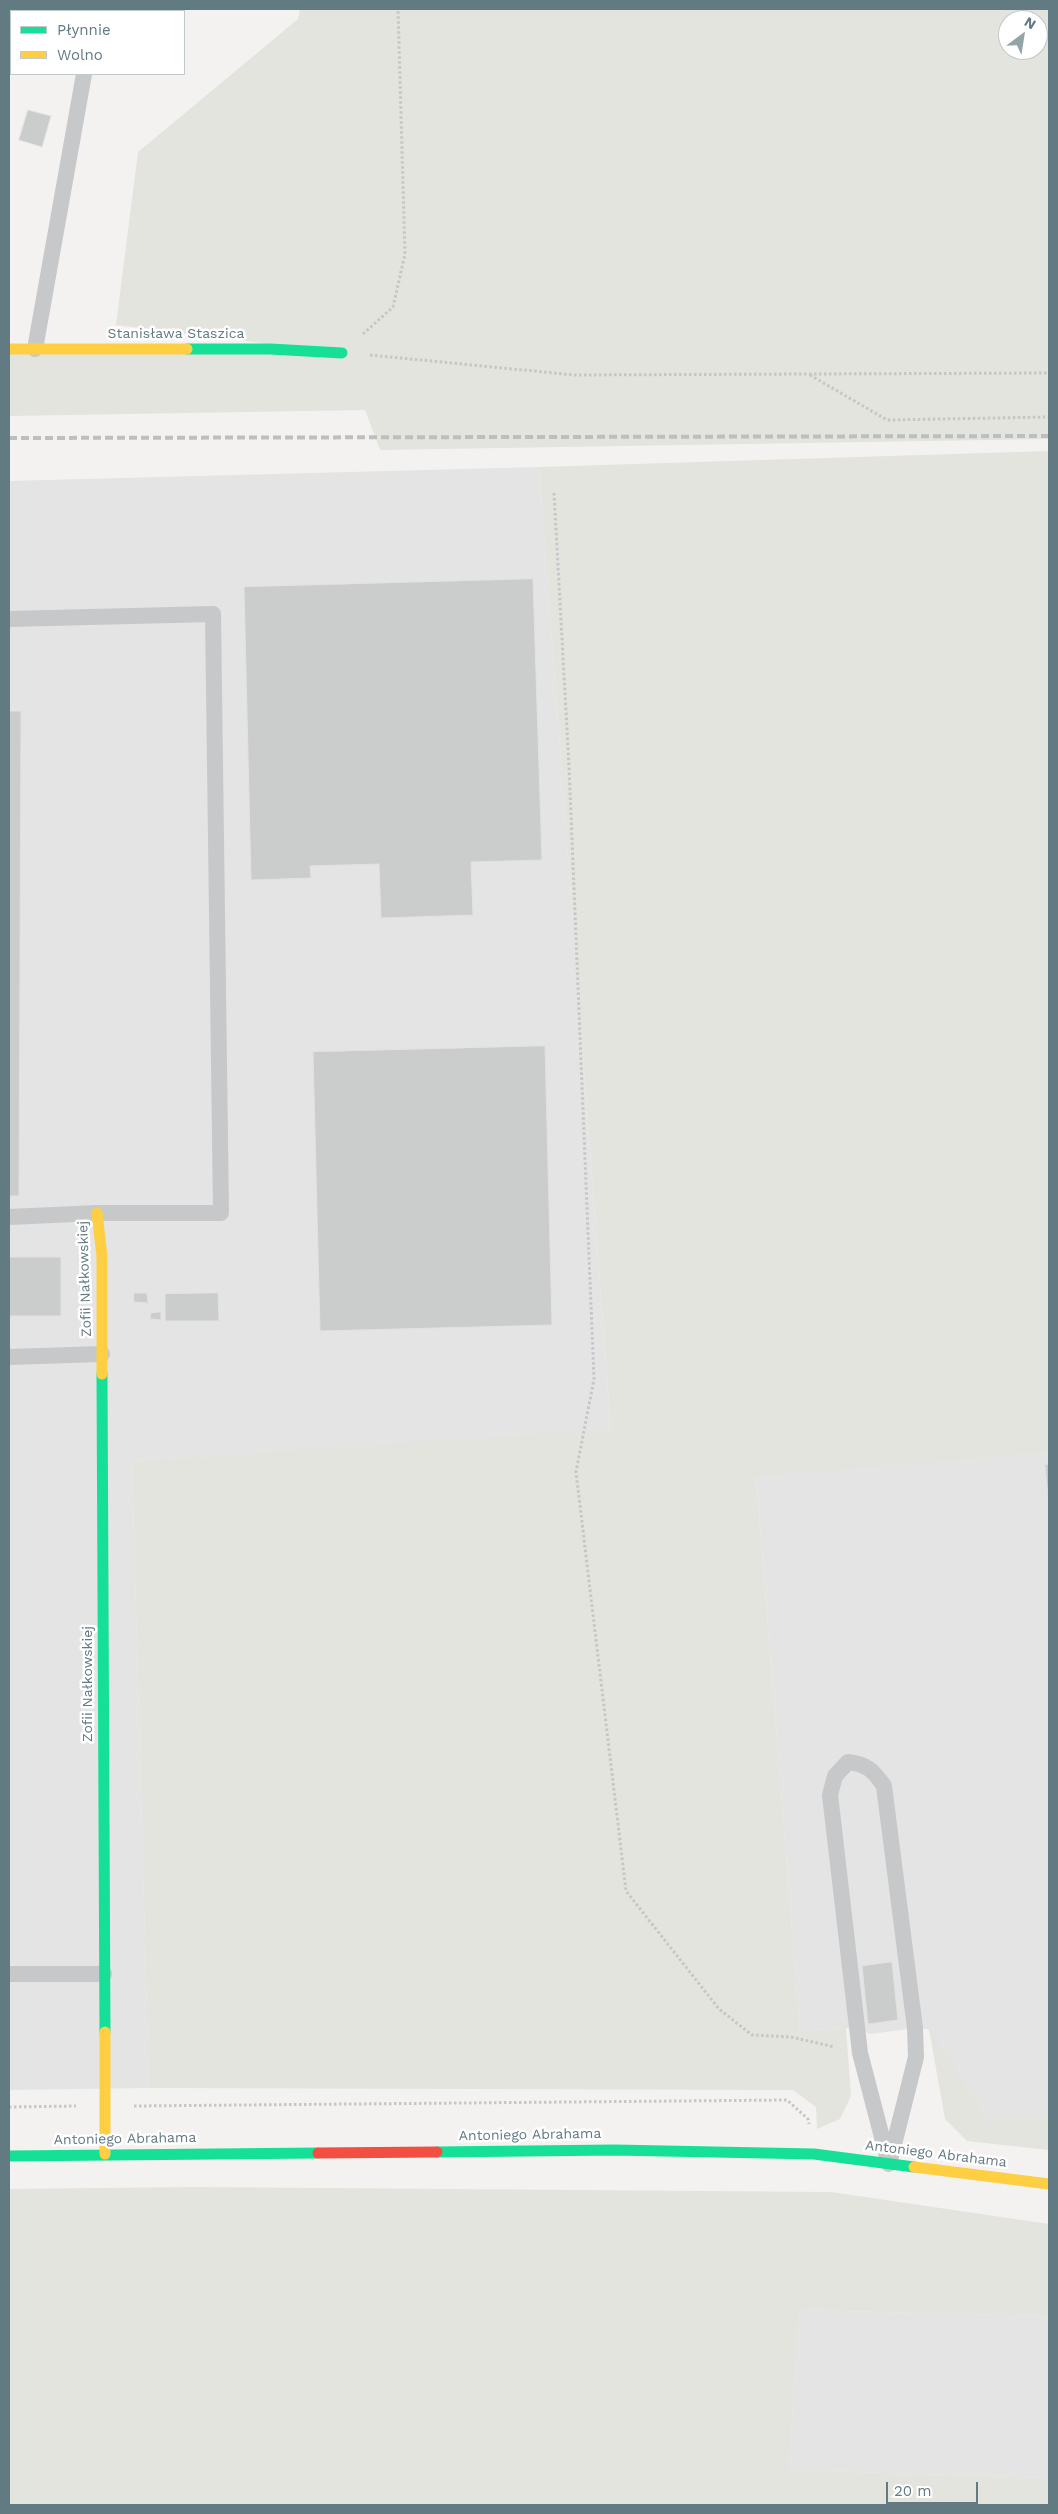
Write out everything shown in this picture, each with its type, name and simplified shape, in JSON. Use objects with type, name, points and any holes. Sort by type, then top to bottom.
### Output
[{"type":"street","name":"Stanisława Staszica","points":[[9,349],[270,349],[342,353]]},
{"type":"street","name":"Zofii Nałkowskiej","points":[[98,1213],[102,1256],[105,2154]]},
{"type":"street","name":"Antoniego Abrahama","points":[[9,2156],[605,2150],[814,2154],[1049,2184]]},
{"type":"lane","points":[[35,349],[84,75]]},
{"type":"lane","points":[[9,619],[212,614],[220,1213],[98,1213],[9,1216]]},
{"type":"lane","points":[[9,1357],[102,1354]]},
{"type":"lane","points":[[848,1762],[862,1764],[875,1772],[884,1786],[915,2028],[916,2057],[889,2164],[860,2053],[830,1795],[835,1776],[848,1762]]},
{"type":"lane","points":[[9,1974],[104,1974]]},
{"type":"path","points":[[342,353],[394,307],[405,254],[398,9]]},
{"type":"path","points":[[342,353],[574,375],[1049,373]]},
{"type":"path","points":[[809,374],[887,420],[1049,417]]},
{"type":"path","points":[[554,493],[569,766],[594,1379],[576,1472],[626,1891],[719,2009],[752,2035],[791,2037],[860,2053]]},
{"type":"path","points":[[9,2107],[787,2100],[808,2119],[814,2154]]},
{"type":"shaded area","points":[[300,9],[1049,9],[1049,439],[380,450],[365,410],[9,416],[9,349],[336,352],[116,325],[138,152],[298,19]]},
{"type":"shaded area","points":[[1049,451],[1049,1453],[756,1476],[800,2031],[846,2028],[851,2096],[840,2119],[817,2129],[816,2107],[793,2090],[149,2088],[132,1461],[611,1430],[539,467]]},
{"type":"shaded area","points":[[539,467],[611,1431],[132,1461],[149,2088],[9,2090],[9,481]]},
{"type":"shaded area","points":[[1049,1453],[1049,2119],[988,2119],[928,2029],[915,2028],[871,2034],[857,2029],[846,2028],[800,2031],[756,1475]]},
{"type":"shaded area","points":[[929,2029],[988,2119],[1049,2119],[1049,2150],[967,2141],[945,2119]]},
{"type":"shaded area","points":[[195,2187],[831,2192],[1049,2224],[1049,2316],[799,2310],[789,2470],[1049,2478],[1049,2505],[9,2505],[9,2189]]},
{"type":"shaded area","points":[[799,2310],[1049,2316],[1049,2478],[789,2470]]},
{"type":"building","points":[[28,110],[51,116],[42,147],[19,140]]},
{"type":"building","points":[[533,579],[542,860],[471,862],[473,915],[381,918],[379,864],[310,866],[311,878],[251,880],[244,587]]},
{"type":"building","points":[[9,711],[21,711],[19,1196],[9,1196]]},
{"type":"building","points":[[545,1046],[552,1325],[320,1331],[313,1052]]},
{"type":"building","points":[[9,1257],[61,1257],[61,1316],[9,1316]]},
{"type":"building","points":[[134,1293],[147,1293],[148,1303],[134,1302]]},
{"type":"building","points":[[218,1293],[219,1321],[165,1321],[165,1294]]},
{"type":"building","points":[[161,1312],[161,1320],[150,1319],[151,1313]]},
{"type":"building","points":[[1049,1464],[1049,1508],[1045,1465]]},
{"type":"building","points":[[892,1962],[898,2020],[868,2024],[862,1966]]},
{"type":"railway","points":[[9,438],[1049,436]]},
{"type":"traffic: fast","points":[[187,349],[270,349],[342,353]]},
{"type":"traffic: fast","points":[[102,1374],[105,2032]]},
{"type":"traffic: fast","points":[[437,2152],[615,2150],[814,2154],[914,2167]]},
{"type":"traffic: fast","points":[[9,2156],[318,2153]]},
{"type":"traffic: slow","points":[[9,349],[187,349]]},
{"type":"traffic: slow","points":[[97,1213],[102,1256],[102,1374]]},
{"type":"traffic: slow","points":[[105,2032],[105,2154]]},
{"type":"traffic: slow","points":[[914,2167],[1049,2184]]},
{"type":"traffic: jam","points":[[318,2153],[437,2152]]}]
